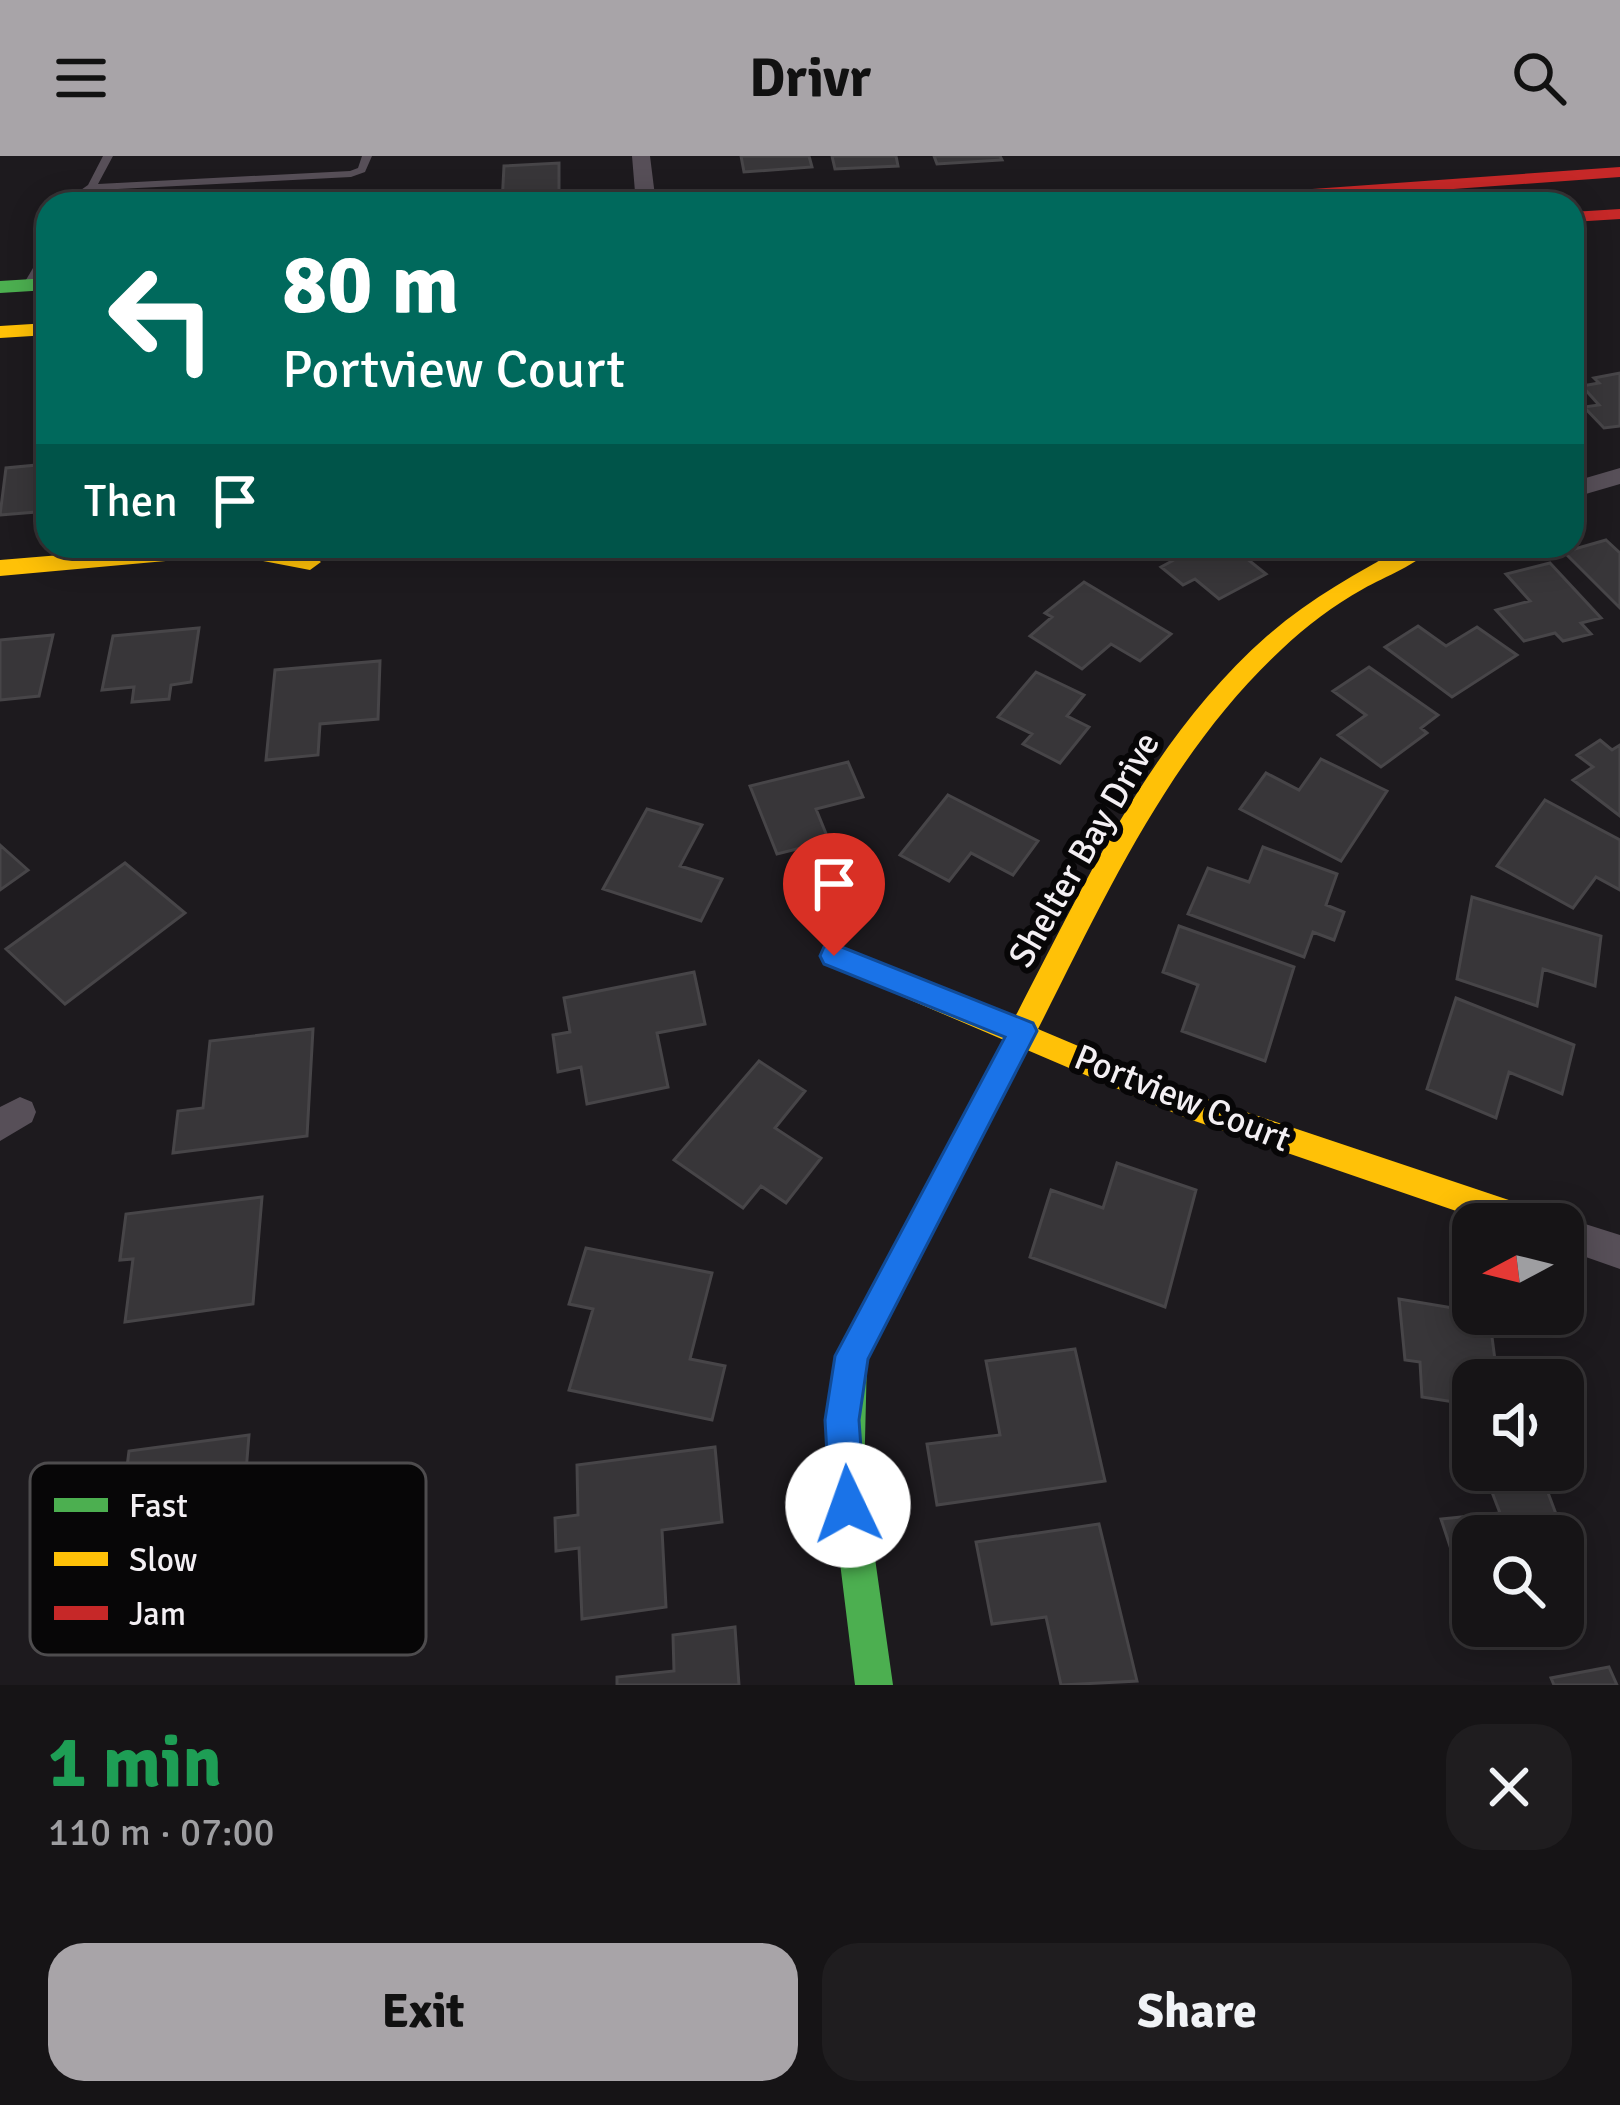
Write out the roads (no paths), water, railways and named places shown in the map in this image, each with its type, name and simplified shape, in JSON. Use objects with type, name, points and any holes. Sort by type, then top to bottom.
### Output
[{"type":"street","points":[[641,156],[645,192]]},
{"type":"street","points":[[1340,192],[1620,172]]},
{"type":"street","points":[[1584,216],[1620,214]]},
{"type":"street","points":[[0,332],[36,330]]},
{"type":"street","points":[[1584,486],[1620,476]]},
{"type":"street","points":[[0,568],[116,558]]},
{"type":"street","points":[[288,558],[310,562]]},
{"type":"street","name":"Shelter Bay Drive","points":[[874,1685],[848,1505],[842,1420],[851,1356],[1179,748],[1255,661],[1378,558]]},
{"type":"street","name":"Portview Court","points":[[834,956],[1023,1031],[1186,1105],[1475,1203]]},
{"type":"street","points":[[1584,1240],[1620,1252]]},
{"type":"lane","points":[[85,192],[109,156]]},
{"type":"lane","points":[[92,187],[351,174],[362,170],[367,156]]},
{"type":"lane","points":[[92,187],[94,192]]}]
